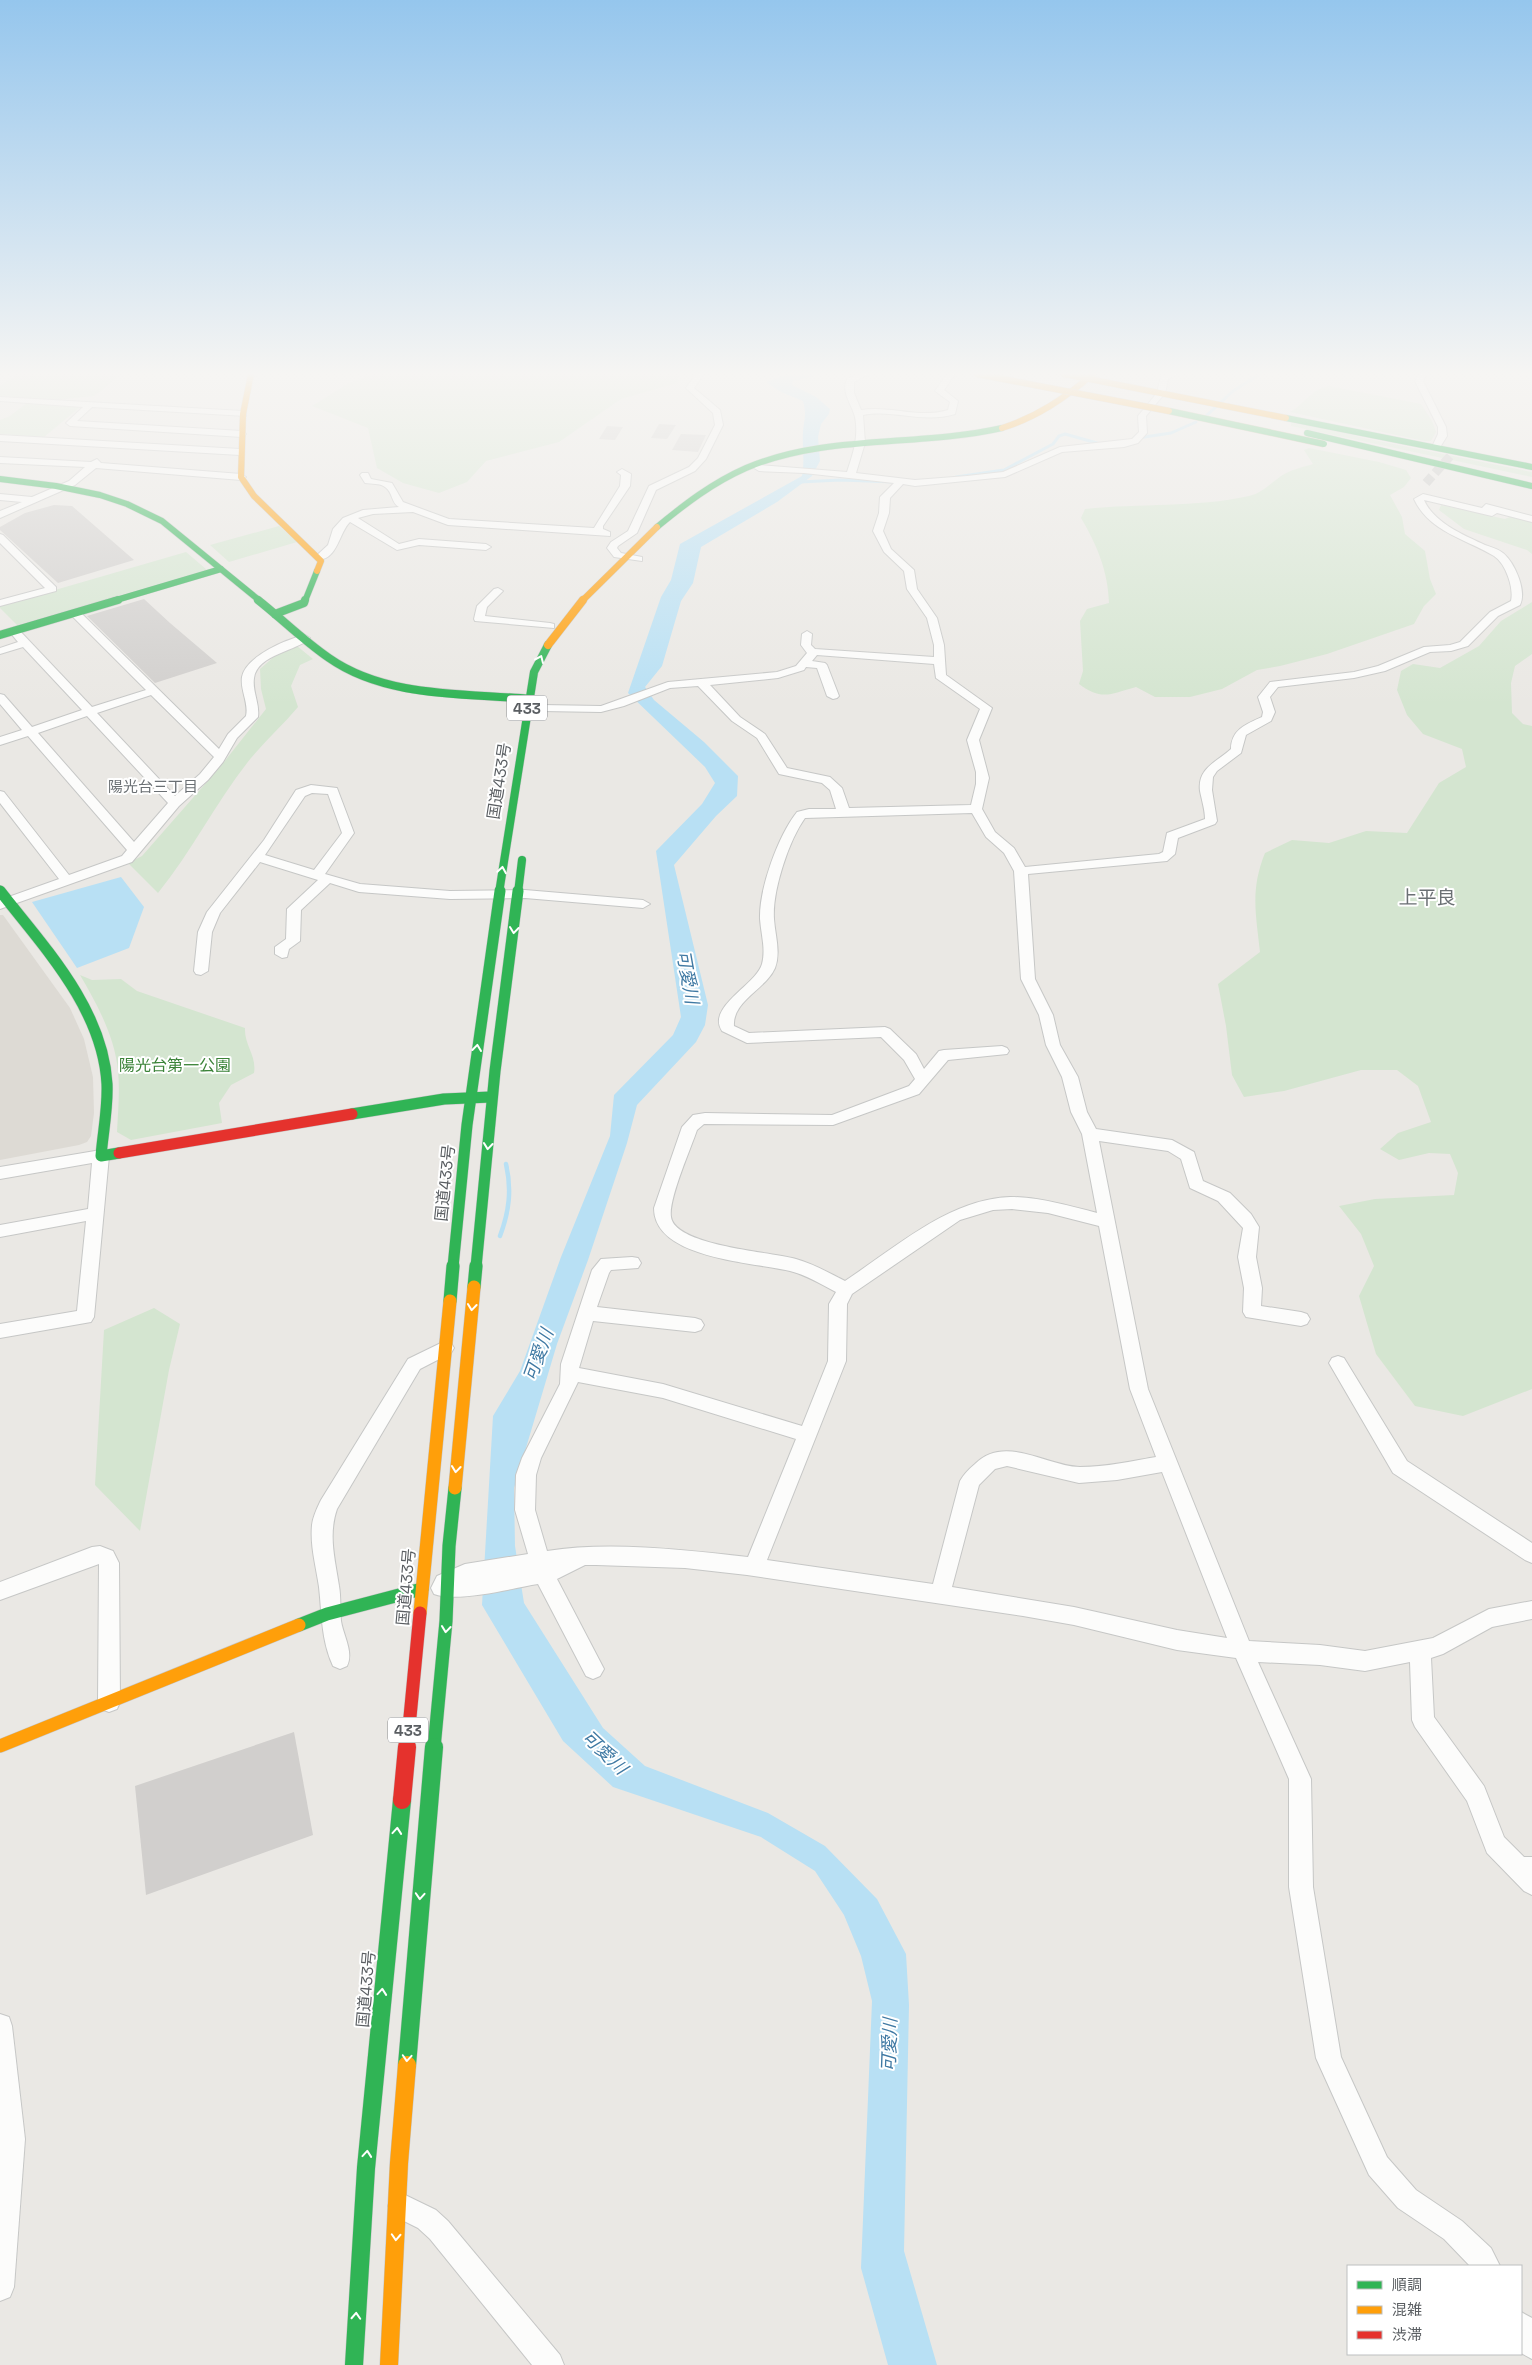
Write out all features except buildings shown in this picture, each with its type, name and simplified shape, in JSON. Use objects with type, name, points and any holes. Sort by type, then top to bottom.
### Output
[{"type":"main road","points":[[42,484],[63,487],[116,500],[162,521],[339,665],[359,676],[384,684],[429,693],[514,698],[529,695],[537,702],[543,703]]},
{"type":"main road","points":[[246,484],[254,496],[320,557],[321,561],[304,602],[275,614]]},
{"type":"main road","name":"国道433号","points":[[354,2365],[364,2198],[445,1348],[471,1096],[529,695],[534,672],[542,652],[559,627],[626,557],[691,496],[709,484]]},
{"type":"main road","name":"国道433号","points":[[555,656],[565,637],[587,609],[707,493],[722,484]]},
{"type":"main road","points":[[1493,484],[1532,494]]},
{"type":"main road","points":[[0,635],[221,569]]},
{"type":"main road","name":"433","points":[[541,722],[543,703]]},
{"type":"main road","name":"433","points":[[389,2365],[397,2204],[422,1869],[446,1621],[450,1536],[493,1097],[523,852]]},
{"type":"main road","points":[[0,891],[4,904],[84,1004],[97,1036],[106,1073],[106,1113],[101,1156],[444,1099],[471,1096],[493,1097]]},
{"type":"main road","points":[[0,1746],[330,1613],[422,1589]]},
{"type":"street","points":[[0,515],[67,484]]},
{"type":"street","points":[[388,484],[394,489],[399,504],[480,535],[486,547]]},
{"type":"street","points":[[599,531],[600,524],[625,484]]},
{"type":"street","points":[[638,559],[618,555],[612,548],[614,544],[633,532],[654,484]]},
{"type":"street","points":[[652,488],[660,484]]},
{"type":"street","points":[[898,484],[885,497],[884,513],[878,531],[886,550],[909,570],[912,589],[932,618],[939,645],[940,676],[986,708],[984,719],[976,730],[973,740],[983,769],[982,792],[976,809],[990,834],[1009,850],[1022,871],[1028,979],[1046,1015],[1053,1045],[1070,1077],[1079,1112],[1090,1134],[1139,1389],[1242,1649],[1300,1779],[1302,1888],[1329,2058],[1378,2166],[1407,2199],[1452,2230],[1481,2258],[1485,2265]]},
{"type":"street","points":[[1421,487],[1425,491],[1441,496],[1532,519]]},
{"type":"street","points":[[0,497],[34,500]]},
{"type":"street","points":[[1022,871],[1162,858],[1169,854],[1172,836],[1211,821],[1213,814],[1206,784],[1208,773],[1222,760],[1238,750],[1236,740],[1240,734],[1267,719],[1269,712],[1264,697],[1274,684],[1354,675],[1381,669],[1428,649],[1451,648],[1464,644],[1494,614],[1516,603],[1518,597],[1507,564],[1499,555],[1431,517],[1420,505],[1419,499],[1423,497],[1492,513],[1494,510]]},
{"type":"street","points":[[320,557],[330,549],[340,526],[351,518],[387,510],[412,510]]},
{"type":"street","points":[[351,518],[397,547],[419,542],[480,535],[599,531],[626,538]]},
{"type":"street","points":[[419,542],[425,530]]},
{"type":"street","points":[[0,537],[52,589],[0,603]]},
{"type":"street","points":[[498,591],[482,606],[479,619],[550,626]]},
{"type":"street","points":[[75,613],[220,757]]},
{"type":"street","points":[[14,631],[175,802]]},
{"type":"street","points":[[807,634],[806,645],[812,652],[840,652],[939,662]]},
{"type":"street","points":[[4,904],[127,859],[136,851],[175,802],[204,777],[220,757],[232,736],[252,717],[253,711],[248,677],[250,671],[275,650],[305,638]]},
{"type":"street","points":[[0,651],[26,643]]},
{"type":"street","points":[[543,703],[601,709],[668,685],[778,675],[793,671],[805,664],[812,652]]},
{"type":"street","points":[[805,664],[822,665],[833,696]]},
{"type":"street","points":[[700,682],[735,718],[761,736],[783,771],[822,778],[836,787],[844,813]]},
{"type":"street","points":[[0,740],[153,691]]},
{"type":"street","points":[[0,697],[136,851]]},
{"type":"street","points":[[201,970],[203,943],[209,922],[221,902],[257,857],[303,791],[331,790],[334,792],[348,832],[322,878],[294,910],[293,941],[282,948],[282,954]]},
{"type":"street","points":[[0,795],[67,881]]},
{"type":"street","points":[[924,1080],[914,1066],[912,1058],[885,1032],[749,1038],[726,1026],[730,1009],[756,985],[767,971],[770,955],[767,921],[768,890],[778,861],[799,817],[808,813],[976,809]]},
{"type":"street","points":[[257,857],[322,878],[365,889],[450,895],[518,893],[643,904]]},
{"type":"street","points":[[846,1289],[790,1264],[697,1246],[674,1234],[666,1226],[662,1218],[662,1208],[690,1127],[699,1119],[706,1118],[833,1120],[918,1088],[944,1055],[1002,1051]]},
{"type":"street","points":[[1090,1134],[1172,1146],[1188,1156],[1196,1184],[1224,1197],[1245,1218],[1251,1227],[1247,1257],[1254,1288],[1252,1312],[1301,1319]]},
{"type":"street","points":[[0,1173],[101,1156],[85,1317],[0,1331]]},
{"type":"street","points":[[754,1567],[837,1361],[838,1304],[846,1289],[954,1216],[971,1208],[1015,1202],[1042,1206],[1106,1222]]},
{"type":"street","points":[[0,1231],[96,1212]]},
{"type":"street","points":[[593,1669],[535,1568],[534,1538],[525,1510],[524,1492],[526,1475],[546,1427],[557,1412],[569,1384],[569,1373],[603,1266],[612,1263],[632,1263]]},
{"type":"street","points":[[587,1313],[695,1325]]},
{"type":"street","points":[[340,1659],[330,1613],[329,1588],[321,1541],[322,1523],[328,1506],[414,1364],[445,1348]]},
{"type":"street","points":[[1338,1363],[1400,1467],[1532,1554]]},
{"type":"street","points":[[569,1373],[664,1391],[807,1435]]},
{"type":"street","points":[[940,1595],[970,1481],[989,1462],[1007,1458],[1078,1475],[1117,1472],[1168,1463]]},
{"type":"street","points":[[0,1591],[92,1556],[100,1554],[106,1557],[109,1563],[109,1702]]},
{"type":"street","points":[[422,1589],[535,1568],[560,1569],[575,1560],[596,1556],[685,1559],[754,1567],[1074,1616],[1178,1640],[1242,1649],[1365,1661],[1436,1647],[1489,1618],[1532,1610]]},
{"type":"street","points":[[1420,1650],[1423,1720],[1476,1794],[1495,1845],[1528,1874]]},
{"type":"street","points":[[0,2026],[5,2115],[12,2153],[0,2287]]},
{"type":"street","points":[[364,2198],[397,2204],[413,2210],[427,2219],[439,2230],[550,2365]]},
{"type":"street","points":[[1522,2328],[1532,2345]]},
{"type":"shaded area","points":[[0,915],[3,915],[70,1008],[84,1039],[93,1077],[94,1113],[91,1136],[87,1142],[0,1160]]},
{"type":"green space","points":[[408,484],[461,484],[439,493]]},
{"type":"green space","points":[[1270,484],[1406,484],[1390,495],[1402,517],[1405,534],[1425,551],[1430,579],[1436,594],[1424,606],[1414,624],[1327,654],[1257,670],[1222,689],[1190,697],[1155,697],[1136,687],[1113,694],[1100,694],[1094,693],[1079,684],[1083,671],[1080,621],[1087,609],[1109,603],[1101,559],[1081,518],[1085,509],[1229,500],[1254,495]]},
{"type":"green space","points":[[1441,505],[1505,519],[1512,516],[1532,521],[1532,554],[1527,550],[1464,529],[1439,510]]},
{"type":"green space","points":[[279,526],[297,542],[229,562],[210,545]]},
{"type":"green space","points":[[186,552],[207,570],[17,625],[0,608],[0,606]]},
{"type":"green space","points":[[1532,602],[1532,654],[1515,666],[1511,683],[1512,713],[1523,724],[1532,726],[1532,1389],[1463,1416],[1415,1406],[1376,1354],[1359,1296],[1374,1266],[1361,1234],[1339,1206],[1375,1199],[1454,1195],[1458,1173],[1450,1154],[1429,1153],[1399,1160],[1380,1149],[1398,1133],[1431,1122],[1418,1086],[1397,1070],[1361,1070],[1284,1091],[1244,1097],[1232,1075],[1226,1026],[1218,984],[1260,952],[1255,902],[1257,879],[1265,853],[1292,840],[1329,843],[1366,831],[1407,833],[1439,783],[1466,767],[1462,749],[1423,734],[1407,715],[1397,690],[1401,671],[1413,664],[1440,668],[1479,646],[1501,621]]},
{"type":"green space","points":[[297,646],[313,659],[300,665],[291,686],[298,707],[257,751],[239,774],[183,860],[158,893],[128,863],[142,856],[220,767],[266,709],[261,689],[260,669],[277,654]]},
{"type":"green space","name":"陽光台第一公園","points":[[80,975],[92,980],[121,979],[137,991],[245,1028],[246,1040],[254,1061],[254,1073],[231,1085],[219,1103],[222,1123],[131,1140],[117,1132],[119,1086],[116,1058],[104,1021]]},
{"type":"green space","points":[[154,1308],[180,1324],[169,1370],[140,1531],[95,1485],[104,1330]]},
{"type":"water","name":"可愛川","points":[[787,484],[801,484],[777,502],[701,547],[693,583],[681,601],[662,666],[645,687],[654,700],[704,742],[738,776],[737,796],[716,816],[674,865],[708,1005],[705,1025],[696,1042],[637,1105],[627,1143],[588,1260],[557,1344],[514,1488],[515,1546],[524,1603],[603,1728],[645,1766],[768,1813],[825,1846],[877,1899],[906,1954],[909,2005],[904,2251],[937,2365],[888,2365],[861,2268],[872,2001],[861,1956],[844,1915],[815,1871],[761,1837],[613,1787],[563,1741],[482,1605],[493,1416],[520,1371],[561,1257],[610,1136],[614,1095],[673,1035],[681,1017],[656,851],[702,804],[715,783],[705,767],[628,693],[661,597],[671,580],[680,544]]},
{"type":"water","points":[[121,877],[144,907],[129,948],[77,968],[32,902]]},
{"type":"waterway","points":[[500,1236],[509,1201],[506,1164]]},
{"type":"traffic: fast","points":[[43,484],[100,495],[127,504],[162,521],[330,659],[355,672],[379,681],[427,691],[530,699],[542,708]]},
{"type":"traffic: fast","points":[[657,527],[687,502],[713,484]]},
{"type":"traffic: fast","points":[[1525,484],[1532,486]]},
{"type":"traffic: fast","points":[[0,635],[221,569]]},
{"type":"traffic: fast","points":[[275,614],[304,603],[317,571]]},
{"type":"traffic: fast","points":[[450,1301],[467,1125],[488,966],[534,672],[548,645]]},
{"type":"traffic: fast","points":[[474,1287],[495,1071],[522,860]]},
{"type":"traffic: fast","points":[[0,891],[65,976],[91,1022],[100,1047],[107,1083],[107,1104],[101,1156],[119,1153]]},
{"type":"traffic: fast","points":[[352,1114],[444,1099],[491,1097]]},
{"type":"traffic: fast","points":[[407,2065],[422,1869],[446,1621],[449,1546],[455,1488]]},
{"type":"traffic: fast","points":[[299,1625],[327,1614],[422,1589]]},
{"type":"traffic: fast","points":[[354,2365],[366,2168],[402,1800]]},
{"type":"traffic: slow","points":[[246,484],[254,496],[321,561],[317,571]]},
{"type":"traffic: slow","points":[[548,645],[584,599],[657,527]]},
{"type":"traffic: slow","points":[[455,1488],[474,1287]]},
{"type":"traffic: slow","points":[[420,1613],[450,1301]]},
{"type":"traffic: slow","points":[[0,1746],[299,1625]]},
{"type":"traffic: slow","points":[[389,2365],[399,2163],[407,2065]]},
{"type":"traffic: jam","points":[[119,1153],[352,1114]]},
{"type":"traffic: jam","points":[[402,1800],[420,1613]]},
{"type":"district","name":"陽光台三丁目","points":[[153,786]]},
{"type":"district","name":"上平良","points":[[1427,897]]}]
